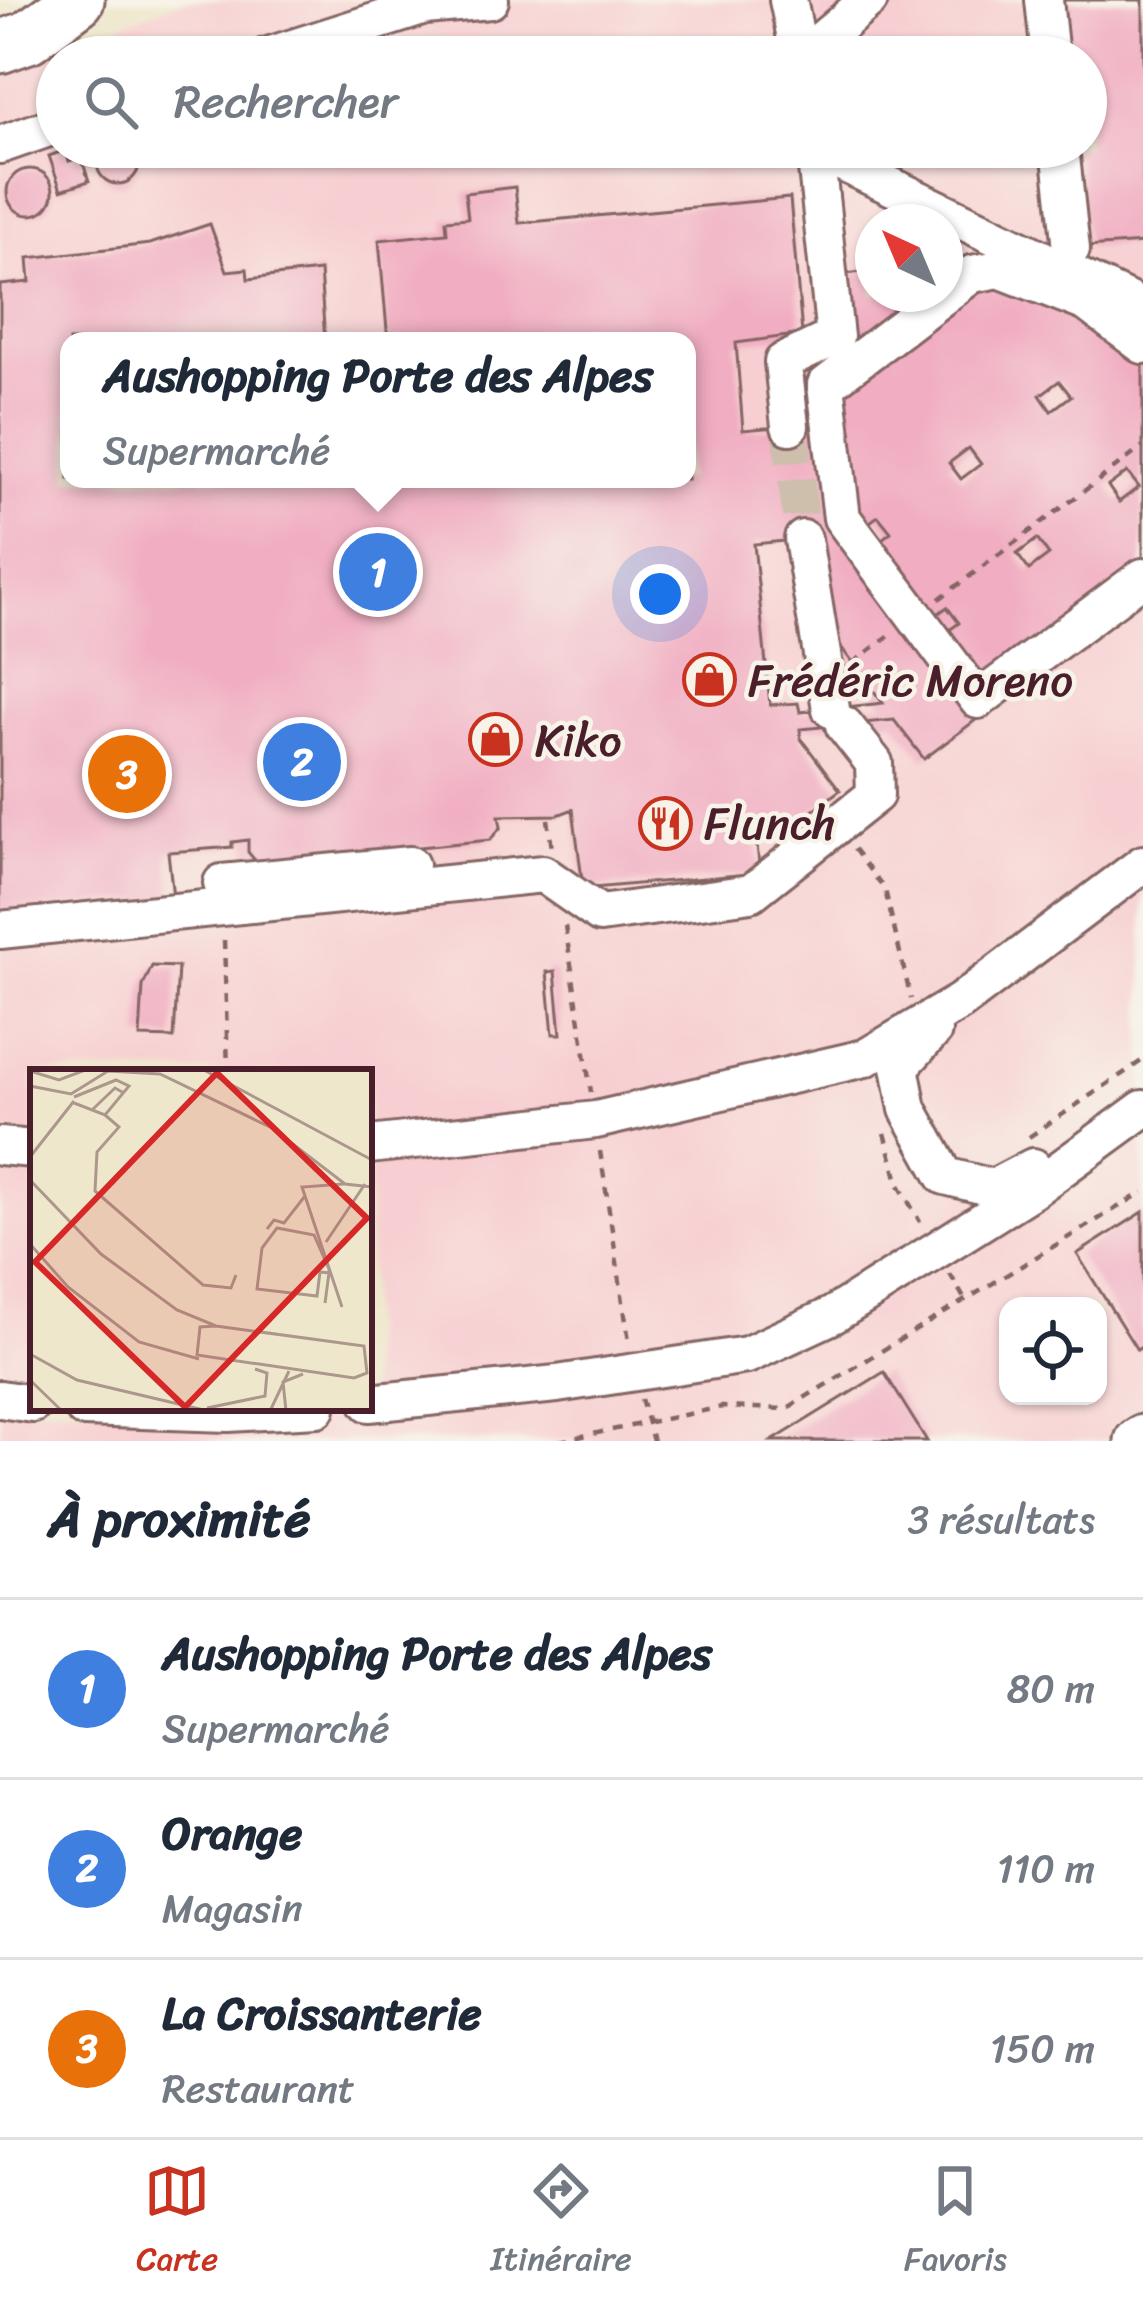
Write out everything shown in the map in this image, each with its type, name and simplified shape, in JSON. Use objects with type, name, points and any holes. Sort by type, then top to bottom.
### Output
[{"type":"highway","points":[[0,18],[53,0]]},
{"type":"highway","points":[[0,47],[28,37],[78,0]]},
{"type":"lane","points":[[330,36],[424,6],[490,0]]},
{"type":"lane","points":[[788,0],[796,36]]},
{"type":"lane","points":[[826,36],[869,0]]},
{"type":"lane","points":[[1044,0],[1048,36]]},
{"type":"lane","points":[[0,145],[36,132]]},
{"type":"lane","points":[[790,426],[783,362],[835,337],[814,168]]},
{"type":"lane","points":[[882,168],[1143,308]]},
{"type":"lane","points":[[1062,168],[1071,249]]},
{"type":"lane","points":[[1143,345],[1087,303],[998,269],[972,274],[826,385],[842,518],[978,700],[1143,577]]},
{"type":"lane","points":[[223,897],[543,874],[601,914],[751,893],[875,795],[874,764],[837,717],[803,539]]},
{"type":"lane","points":[[0,934],[553,851]]},
{"type":"lane","points":[[372,1145],[596,1120],[865,1058],[960,1002],[1143,864]]},
{"type":"lane","points":[[960,1002],[900,1066],[908,1109],[945,1176],[993,1189],[1143,1108]]},
{"type":"lane","points":[[372,1403],[556,1384],[747,1355],[832,1315],[1032,1190],[1143,1108]]},
{"type":"lane","points":[[0,1146],[30,1148]]},
{"type":"lane","points":[[0,1399],[30,1404]]},
{"type":"lane","points":[[170,1411],[264,1411]]},
{"type":"path","points":[[1142,447],[948,592],[934,602],[1142,447]]},
{"type":"path","points":[[853,663],[915,616]]},
{"type":"path","points":[[223,897],[228,1069]]},
{"type":"path","points":[[559,1441],[722,1407],[786,1409],[1143,1192]]},
{"type":"shaded area","points":[[185,0],[1143,0],[1143,1417],[1104,1441],[0,1441],[0,71],[36,57],[36,168],[1107,168],[1107,36],[91,36]]},
{"type":"building","points":[[1063,0],[1143,0],[1143,243],[1087,247],[1079,168],[1107,168],[1107,36],[1067,36]]},
{"type":"building","points":[[53,168],[85,168],[89,181],[61,190]]},
{"type":"building","points":[[138,168],[133,178],[118,184],[99,171]]},
{"type":"building","points":[[30,169],[46,176],[53,192],[46,208],[30,215],[14,208],[7,192],[14,176]]},
{"type":"building","points":[[515,187],[519,223],[790,198],[802,334],[736,343],[743,430],[802,425],[800,393],[852,353],[844,274],[855,273],[855,312],[963,312],[963,262],[1008,258],[1143,324],[1143,594],[924,759],[894,720],[800,729],[801,739],[840,790],[807,815],[782,818],[783,833],[756,836],[760,873],[593,888],[582,879],[573,809],[558,815],[499,816],[501,827],[490,840],[257,863],[248,852],[248,840],[232,842],[232,847],[168,852],[173,897],[0,912],[0,285],[30,282],[28,258],[150,244],[210,224],[227,271],[247,269],[248,279],[320,271],[324,332],[60,332],[60,488],[696,488],[696,332],[387,332],[379,240],[447,233],[446,220],[468,218],[465,193]],"holes":[[[1059,381],[1071,396],[1051,411],[1040,395]],[[969,448],[981,464],[961,479],[949,463]],[[1127,472],[1139,487],[1119,502],[1108,486]],[[878,516],[891,532],[872,547],[859,530]],[[814,538],[822,622],[883,703],[800,712],[798,703],[770,705],[754,544]],[[1037,539],[1049,555],[1029,570],[1017,554]],[[947,607],[959,623],[940,637],[928,621]]]},
{"type":"building","points":[[152,966],[178,967],[174,1038],[140,1037],[143,986]]},
{"type":"building","points":[[555,971],[561,1034],[553,1034],[547,972]]},
{"type":"building","points":[[1143,1212],[1143,1346],[1137,1350],[1077,1254]]},
{"type":"building","points":[[884,1372],[927,1441],[772,1441]]},
{"type":"tunnel","points":[[790,426],[803,539]]},
{"type":"place","name":"Aushopping Porte des Alpes","points":[[378,572]]},
{"type":"place","name":"Frédéric Moreno","points":[[709,680]]},
{"type":"place","name":"Kiko","points":[[496,740]]},
{"type":"place","name":"Orange","points":[[302,762]]},
{"type":"place","name":"La Croissanterie","points":[[127,774]]},
{"type":"place","name":"Flunch","points":[[665,823]]}]
